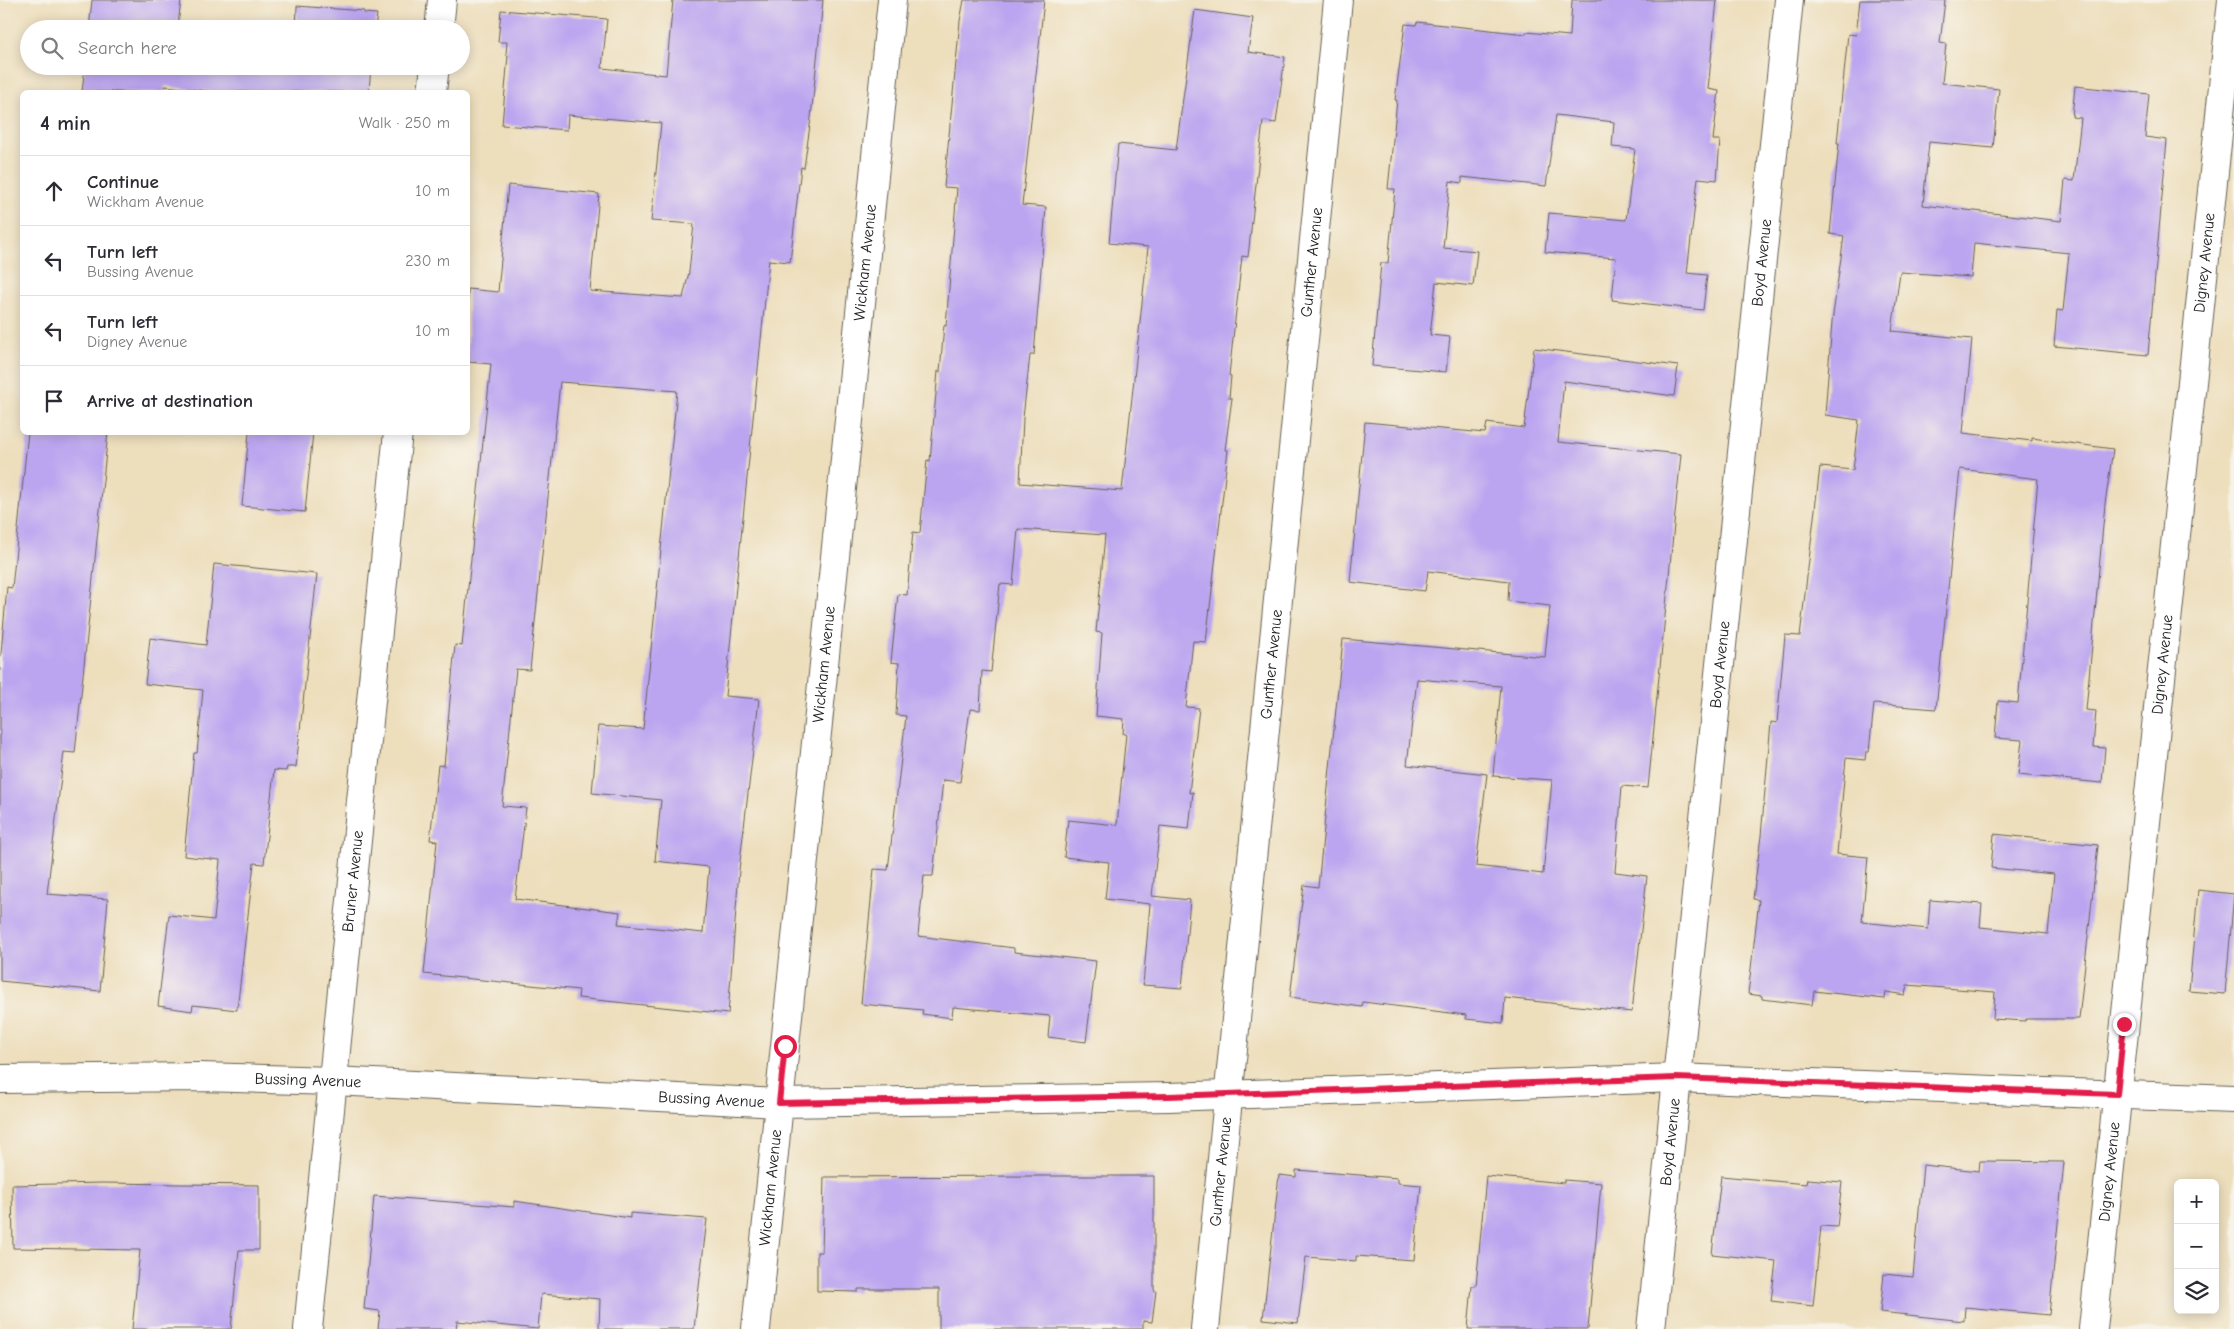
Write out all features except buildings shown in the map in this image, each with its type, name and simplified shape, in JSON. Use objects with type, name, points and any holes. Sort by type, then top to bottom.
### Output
[{"type":"street","points":[[440,20],[442,0]]},
{"type":"street","name":"Wickham Avenue","points":[[756,1329],[892,0]]},
{"type":"street","name":"Gunther Avenue","points":[[1205,1329],[1338,0]]},
{"type":"street","name":"Boyd Avenue","points":[[1651,1329],[1789,0]]},
{"type":"street","name":"Digney Avenue","points":[[2093,1329],[2232,0]]},
{"type":"street","points":[[432,90],[434,75]]},
{"type":"street","name":"Bruner Avenue","points":[[308,1329],[398,435]]},
{"type":"street","name":"Bussing Avenue","points":[[0,1079],[200,1077],[333,1081],[779,1103],[1160,1097],[1676,1078],[2234,1099]]},
{"type":"route","points":[[785,1046],[779,1103],[1169,1096],[1676,1078],[2117,1094],[2124,1024]]}]
